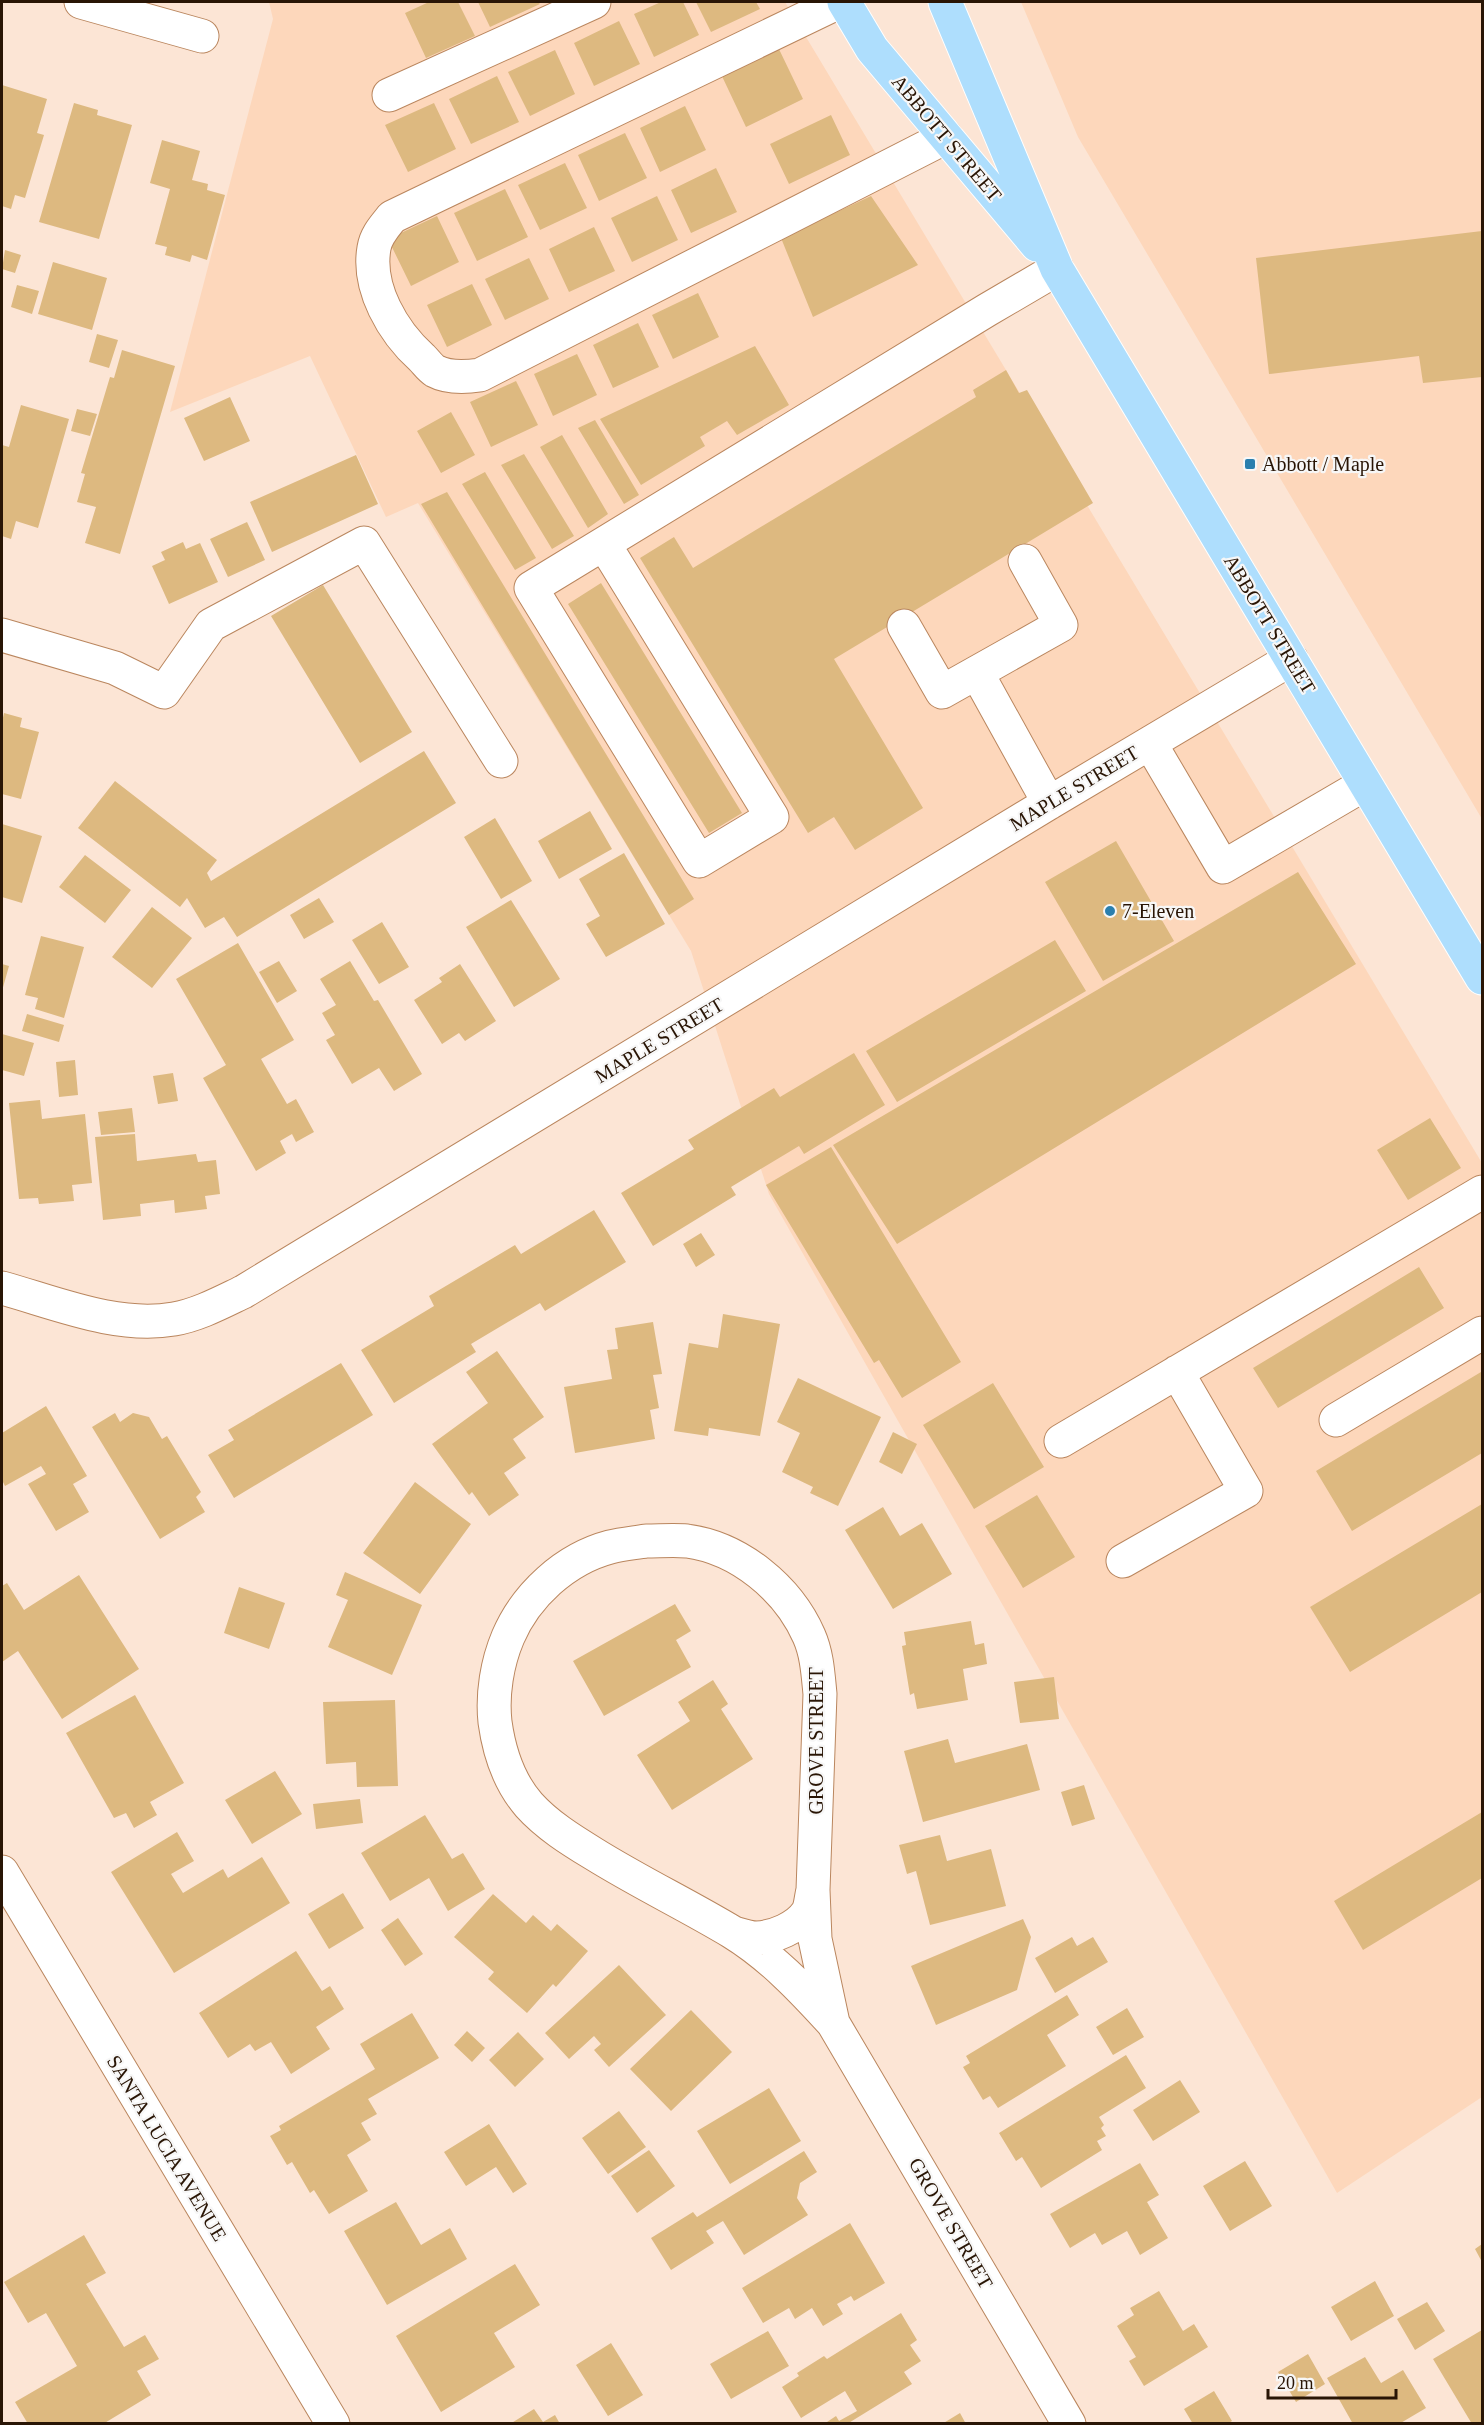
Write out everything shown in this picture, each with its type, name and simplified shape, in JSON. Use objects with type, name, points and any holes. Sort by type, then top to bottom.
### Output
[{"type":"main road","name":"ABBOTT STREET","points":[[844,2],[872,49],[1057,269]]},
{"type":"main road","name":"ABBOTT STREET","points":[[945,2],[1057,269],[1482,978]]},
{"type":"street","points":[[81,2],[202,36]]},
{"type":"street","points":[[389,95],[594,2]]},
{"type":"street","points":[[839,2],[392,217],[381,231],[374,247],[373,267],[379,293],[391,323],[412,349],[435,371],[464,378],[480,375],[946,137]]},
{"type":"street","points":[[604,544],[772,817],[699,861],[531,588],[1057,269]]},
{"type":"street","points":[[2,635],[115,668],[164,692],[211,625],[364,543],[501,761]]},
{"type":"street","points":[[904,626],[942,692],[1061,625],[1025,561]]},
{"type":"street","name":"MAPLE STREET","points":[[2,1288],[139,1323],[176,1319],[243,1292],[1049,803],[1291,659]]},
{"type":"street","points":[[977,672],[1049,803]]},
{"type":"street","points":[[1150,743],[1223,867],[1365,784]]},
{"type":"street","points":[[1061,1441],[1482,1192]]},
{"type":"street","points":[[1336,1420],[1482,1333]]},
{"type":"street","points":[[1123,1561],[1246,1491],[1177,1372]]},
{"type":"street","name":"GROVE STREET","points":[[833,2023],[815,1939],[813,1890],[820,1694],[809,1636],[779,1591],[752,1566],[724,1551],[687,1541],[646,1541],[608,1548],[574,1563],[540,1587],[516,1618],[502,1650],[496,1681],[494,1710],[497,1738],[515,1785],[529,1805],[558,1832],[734,1933],[773,1963],[833,2023],[1069,2424]]},
{"type":"street","name":"SANTA LUCIA AVENUE","points":[[2,1872],[333,2424]]},
{"type":"street","points":[[734,1933],[754,1938],[773,1935],[787,1929],[800,1921],[808,1911],[813,1890]]},
{"type":"shaded area","points":[[269,2],[785,2],[1482,1163],[1482,2097],[1337,2193],[769,1194],[691,951],[418,503],[386,517],[310,356],[170,412],[273,19]]},
{"type":"shaded area","points":[[1021,2],[1482,2],[1482,819],[1078,137]]},
{"type":"building","points":[[429,2],[458,2],[475,36],[426,58],[405,13]]},
{"type":"building","points":[[478,2],[538,2],[540,4],[490,27]]},
{"type":"building","points":[[661,2],[683,2],[699,35],[654,57],[634,14]]},
{"type":"building","points":[[696,2],[756,2],[760,9],[711,32]]},
{"type":"building","points":[[619,21],[640,64],[594,86],[574,43]]},
{"type":"building","points":[[777,45],[803,99],[746,127],[720,72]]},
{"type":"building","points":[[555,50],[575,94],[530,116],[508,72]]},
{"type":"building","points":[[497,76],[519,122],[471,144],[449,99]]},
{"type":"building","points":[[2,85],[47,99],[37,133],[44,135],[25,198],[15,195],[11,209],[2,206]]},
{"type":"building","points":[[74,103],[98,110],[97,115],[132,125],[99,239],[39,222]]},
{"type":"building","points":[[434,103],[456,149],[408,172],[385,125]]},
{"type":"building","points":[[685,106],[706,150],[660,172],[640,128]]},
{"type":"building","points":[[831,115],[850,155],[789,184],[770,144]]},
{"type":"building","points":[[625,133],[647,178],[599,201],[578,155]]},
{"type":"building","points":[[162,140],[200,151],[192,180],[208,184],[207,190],[225,195],[207,260],[192,255],[190,262],[165,255],[167,247],[155,244],[170,189],[150,183]]},
{"type":"building","points":[[565,163],[587,208],[540,230],[518,185]]},
{"type":"building","points":[[716,168],[737,212],[691,233],[671,190]]},
{"type":"building","points":[[505,189],[528,237],[477,261],[454,213]]},
{"type":"building","points":[[657,196],[678,240],[632,262],[611,218]]},
{"type":"building","points":[[871,196],[918,265],[813,317],[781,238]]},
{"type":"building","points":[[437,216],[459,262],[411,286],[388,239]]},
{"type":"building","points":[[594,227],[615,271],[569,292],[549,249]]},
{"type":"building","points":[[1482,231],[1482,377],[1423,383],[1419,356],[1269,374],[1256,258]]},
{"type":"building","points":[[5,250],[21,255],[15,273],[2,269]]},
{"type":"building","points":[[529,258],[549,299],[505,320],[485,279]]},
{"type":"building","points":[[53,262],[107,278],[92,330],[38,314]]},
{"type":"building","points":[[472,284],[492,325],[447,347],[427,305]]},
{"type":"building","points":[[17,285],[39,291],[32,314],[11,307]]},
{"type":"building","points":[[698,293],[719,337],[673,359],[652,315]]},
{"type":"building","points":[[638,323],[659,367],[613,388],[593,345]]},
{"type":"building","points":[[97,334],[118,340],[109,368],[89,362]]},
{"type":"building","points":[[755,346],[789,405],[737,435],[727,421],[700,437],[705,446],[641,485],[600,419]]},
{"type":"building","points":[[122,350],[175,366],[120,554],[85,543],[96,507],[77,502],[85,474],[81,473],[110,377],[114,378]]},
{"type":"building","points":[[577,354],[597,395],[553,416],[534,374]]},
{"type":"building","points":[[1006,370],[1019,393],[1027,390],[1093,503],[834,659],[923,808],[855,850],[834,817],[808,833],[640,558],[674,537],[693,568],[976,397],[973,390]]},
{"type":"building","points":[[516,381],[538,425],[491,447],[470,402]]},
{"type":"building","points":[[230,397],[250,441],[204,461],[184,418]]},
{"type":"building","points":[[21,405],[69,419],[38,528],[16,521],[11,539],[2,536],[2,445],[9,447]]},
{"type":"building","points":[[77,409],[97,414],[90,436],[71,431]]},
{"type":"building","points":[[451,412],[475,455],[441,473],[417,431]]},
{"type":"building","points":[[595,420],[639,495],[624,504],[578,428]]},
{"type":"building","points":[[562,435],[608,514],[588,528],[540,447]]},
{"type":"building","points":[[524,454],[574,536],[552,549],[501,465]]},
{"type":"building","points":[[356,455],[378,504],[272,552],[250,502]]},
{"type":"building","points":[[485,472],[536,558],[515,570],[462,484]]},
{"type":"building","points":[[447,492],[694,899],[669,915],[421,504]]},
{"type":"building","points":[[247,522],[265,560],[228,577],[210,539]]},
{"type":"building","points":[[183,542],[186,549],[200,543],[218,582],[169,604],[152,566],[165,560],[161,552]]},
{"type":"building","points":[[601,583],[742,813],[709,833],[568,604]]},
{"type":"building","points":[[323,585],[412,732],[360,763],[271,616]]},
{"type":"building","points":[[4,713],[22,718],[20,727],[39,732],[21,799],[2,794]]},
{"type":"building","points":[[424,751],[456,803],[237,937],[224,917],[205,928],[187,898],[180,907],[78,828],[115,781],[217,860],[207,873],[211,881]]},
{"type":"building","points":[[590,811],[612,849],[559,879],[538,841]]},
{"type":"building","points":[[495,818],[532,881],[501,899],[464,837]]},
{"type":"building","points":[[2,824],[42,836],[22,903],[2,897]]},
{"type":"building","name":"7-Eleven","points":[[1116,841],[1174,941],[1103,981],[1045,882]]},
{"type":"building","points":[[624,853],[665,924],[606,957],[586,924],[600,916],[579,879]]},
{"type":"building","points":[[85,855],[131,890],[105,923],[59,887]]},
{"type":"building","points":[[1298,872],[1356,964],[897,1244],[833,1145]]},
{"type":"building","points":[[319,898],[334,922],[304,939],[290,915]]},
{"type":"building","points":[[511,900],[560,979],[514,1007],[466,927]]},
{"type":"building","points":[[152,907],[192,938],[152,988],[112,957]]},
{"type":"building","points":[[382,922],[409,967],[379,984],[352,940]]},
{"type":"building","points":[[41,936],[84,947],[64,1018],[35,1009],[38,998],[25,995]]},
{"type":"building","points":[[1055,940],[1086,991],[897,1102],[866,1051]]},
{"type":"building","points":[[238,943],[294,1040],[261,1059],[287,1104],[296,1099],[314,1132],[296,1142],[292,1134],[280,1141],[286,1153],[256,1171],[203,1078],[226,1065],[176,979]]},
{"type":"building","points":[[279,961],[297,991],[277,1003],[259,972]]},
{"type":"building","points":[[350,961],[374,1001],[378,1000],[422,1074],[394,1091],[379,1068],[352,1084],[326,1040],[335,1035],[322,1013],[336,1005],[320,979]]},
{"type":"building","points":[[2,964],[9,966],[2,991]]},
{"type":"building","points":[[460,964],[496,1021],[465,1041],[459,1033],[442,1044],[414,1000],[442,982],[439,978]]},
{"type":"building","points":[[27,1014],[64,1025],[59,1042],[22,1031]]},
{"type":"building","points":[[2,1034],[34,1043],[24,1076],[2,1070]]},
{"type":"building","points":[[854,1053],[885,1105],[804,1154],[799,1146],[731,1187],[736,1195],[653,1246],[621,1193],[694,1149],[688,1140],[774,1088],[780,1097]]},
{"type":"building","points":[[75,1060],[78,1095],[59,1097],[56,1062]]},
{"type":"building","points":[[173,1073],[178,1101],[158,1104],[153,1076]]},
{"type":"building","points":[[40,1100],[42,1119],[85,1114],[92,1183],[72,1185],[74,1201],[39,1204],[38,1198],[19,1199],[9,1103]]},
{"type":"building","points":[[132,1108],[135,1132],[101,1135],[98,1112]]},
{"type":"building","points":[[1430,1118],[1461,1168],[1408,1200],[1377,1150]]},
{"type":"building","points":[[135,1134],[137,1161],[196,1154],[198,1162],[216,1160],[220,1194],[205,1196],[207,1209],[175,1213],[174,1200],[140,1204],[141,1216],[103,1220],[95,1137]]},
{"type":"building","points":[[831,1147],[961,1362],[902,1398],[879,1360],[874,1363],[766,1185]]},
{"type":"building","points":[[594,1210],[626,1262],[545,1311],[540,1303],[471,1344],[476,1352],[394,1403],[361,1350],[434,1306],[429,1296],[515,1245],[521,1254]]},
{"type":"building","points":[[701,1233],[715,1255],[696,1267],[683,1244]]},
{"type":"building","points":[[1419,1267],[1444,1308],[1278,1408],[1253,1368]]},
{"type":"building","points":[[723,1314],[780,1324],[760,1436],[709,1428],[708,1436],[674,1431],[689,1343],[718,1348]]},
{"type":"building","points":[[653,1322],[662,1374],[653,1375],[659,1408],[650,1410],[655,1439],[575,1453],[564,1387],[612,1379],[607,1350],[618,1349],[615,1328]]},
{"type":"building","points":[[497,1351],[544,1417],[513,1439],[526,1458],[504,1473],[519,1495],[489,1516],[472,1492],[469,1495],[432,1444],[488,1403],[466,1372]]},
{"type":"building","points":[[341,1363],[373,1415],[234,1498],[208,1455],[234,1440],[228,1430]]},
{"type":"building","points":[[1481,1372],[1482,1453],[1352,1531],[1316,1471]]},
{"type":"building","points":[[798,1378],[881,1417],[838,1506],[810,1493],[813,1487],[782,1472],[800,1433],[777,1422]]},
{"type":"building","points":[[993,1383],[1044,1467],[974,1509],[923,1425]]},
{"type":"building","points":[[46,1406],[87,1476],[73,1484],[89,1512],[56,1531],[28,1484],[46,1474],[41,1466],[5,1486],[2,1480],[2,1433]]},
{"type":"building","points":[[115,1413],[120,1422],[133,1413],[149,1417],[162,1439],[167,1436],[201,1492],[196,1497],[205,1512],[160,1539],[92,1427]]},
{"type":"building","points":[[893,1432],[917,1444],[902,1474],[879,1462]]},
{"type":"building","points":[[415,1482],[471,1524],[420,1594],[363,1553]]},
{"type":"building","points":[[1037,1495],[1075,1557],[1023,1588],[985,1526]]},
{"type":"building","points":[[1482,1504],[1482,1592],[1350,1672],[1310,1607]]},
{"type":"building","points":[[883,1507],[900,1536],[922,1523],[952,1574],[893,1609],[845,1530]]},
{"type":"building","points":[[345,1572],[422,1605],[392,1675],[328,1647],[348,1600],[336,1595]]},
{"type":"building","points":[[79,1575],[139,1669],[62,1719],[18,1651],[2,1662],[2,1586],[7,1583],[24,1610]]},
{"type":"building","points":[[239,1587],[285,1603],[269,1649],[224,1633]]},
{"type":"building","points":[[675,1604],[691,1631],[676,1640],[691,1667],[604,1716],[573,1661]]},
{"type":"building","points":[[971,1621],[975,1645],[984,1643],[987,1664],[963,1669],[968,1700],[917,1709],[914,1693],[910,1695],[902,1646],[906,1645],[904,1632]]},
{"type":"building","points":[[1054,1677],[1059,1719],[1020,1723],[1014,1682]]},
{"type":"building","points":[[713,1680],[728,1704],[721,1709],[753,1759],[672,1810],[637,1755],[690,1721],[678,1702]]},
{"type":"building","points":[[135,1695],[184,1783],[150,1802],[157,1815],[134,1828],[126,1813],[114,1818],[66,1733]]},
{"type":"building","points":[[395,1700],[398,1786],[357,1787],[356,1762],[326,1764],[323,1702]]},
{"type":"building","points":[[948,1739],[955,1763],[1027,1744],[1040,1790],[923,1822],[904,1751]]},
{"type":"building","points":[[275,1771],[302,1814],[252,1844],[225,1800]]},
{"type":"building","points":[[1084,1785],[1095,1819],[1072,1826],[1061,1792]]},
{"type":"building","points":[[360,1799],[363,1823],[316,1829],[313,1804]]},
{"type":"building","points":[[1482,1812],[1482,1878],[1363,1950],[1334,1901]]},
{"type":"building","points":[[425,1815],[452,1859],[463,1853],[485,1889],[448,1911],[429,1878],[390,1901],[361,1853]]},
{"type":"building","points":[[177,1832],[194,1861],[171,1874],[183,1893],[223,1869],[228,1878],[262,1857],[290,1903],[174,1973],[111,1872]]},
{"type":"building","points":[[940,1835],[947,1861],[991,1849],[1006,1906],[930,1925],[916,1871],[907,1874],[899,1845]]},
{"type":"building","points":[[343,1893],[364,1928],[329,1949],[308,1914]]},
{"type":"building","points":[[493,1894],[526,1923],[533,1915],[551,1931],[557,1924],[588,1951],[556,1987],[553,1984],[527,2013],[488,1979],[494,1972],[454,1937]]},
{"type":"building","points":[[398,1918],[423,1954],[405,1966],[381,1930]]},
{"type":"building","points":[[1023,1919],[1031,1937],[1017,1990],[936,2025],[911,1966]]},
{"type":"building","points":[[1072,1937],[1077,1946],[1093,1937],[1108,1962],[1055,1993],[1035,1958]]},
{"type":"building","points":[[296,1951],[322,1991],[330,1986],[344,2009],[316,2027],[330,2049],[291,2074],[271,2042],[255,2051],[250,2044],[228,2058],[199,2013]]},
{"type":"building","points":[[619,1965],[666,2015],[609,2067],[594,2050],[601,2044],[594,2036],[569,2059],[545,2033]]},
{"type":"building","points":[[1067,1995],[1079,2015],[1047,2035],[1066,2066],[998,2108],[990,2096],[983,2100],[963,2067],[970,2063],[966,2056]]},
{"type":"building","points":[[1127,2008],[1144,2037],[1113,2055],[1096,2027]]},
{"type":"building","points":[[691,2010],[732,2052],[671,2111],[630,2069]]},
{"type":"building","points":[[412,2013],[439,2058],[368,2099],[377,2114],[361,2123],[371,2140],[347,2155],[368,2191],[329,2214],[314,2190],[310,2193],[292,2162],[287,2165],[270,2136],[281,2130],[279,2126],[375,2069],[360,2044]]},
{"type":"building","points":[[467,2031],[485,2048],[472,2062],[454,2045]]},
{"type":"building","points":[[518,2032],[544,2059],[515,2087],[489,2060]]},
{"type":"building","points":[[1126,2055],[1146,2088],[1099,2117],[1104,2125],[1101,2128],[1106,2136],[1097,2141],[1102,2150],[1041,2188],[1022,2157],[1016,2161],[999,2133]]},
{"type":"building","points":[[1180,2080],[1200,2112],[1153,2141],[1133,2110]]},
{"type":"building","points":[[769,2088],[801,2141],[730,2184],[697,2131]]},
{"type":"building","points":[[619,2111],[646,2147],[608,2174],[582,2138]]},
{"type":"building","points":[[489,2124],[527,2184],[513,2193],[496,2167],[466,2186],[444,2152]]},
{"type":"building","points":[[649,2150],[675,2186],[637,2213],[611,2176]]},
{"type":"building","points":[[804,2151],[817,2172],[800,2183],[797,2198],[808,2215],[744,2255],[723,2221],[706,2231],[714,2243],[671,2270],[651,2238],[693,2212],[697,2217]]},
{"type":"building","points":[[1245,2161],[1272,2206],[1230,2231],[1203,2186]]},
{"type":"building","points":[[1140,2163],[1159,2195],[1147,2202],[1168,2238],[1140,2255],[1127,2231],[1102,2245],[1095,2233],[1070,2248],[1050,2214]]},
{"type":"building","points":[[396,2202],[421,2245],[450,2228],[467,2259],[387,2305],[344,2231]]},
{"type":"building","points":[[850,2223],[885,2283],[854,2301],[851,2296],[837,2304],[843,2314],[823,2326],[812,2308],[795,2319],[789,2308],[763,2323],[742,2288]]},
{"type":"building","points":[[84,2235],[106,2273],[86,2284],[124,2347],[145,2335],[159,2359],[137,2371],[151,2395],[103,2424],[28,2424],[15,2402],[77,2366],[46,2313],[28,2323],[4,2282]]},
{"type":"building","points":[[1482,2244],[1482,2262],[1475,2249]]},
{"type":"building","points":[[515,2264],[540,2305],[494,2333],[515,2367],[441,2412],[396,2336]]},
{"type":"building","points":[[1375,2281],[1394,2316],[1351,2341],[1331,2307]]},
{"type":"building","points":[[1159,2291],[1183,2331],[1194,2324],[1208,2347],[1144,2386],[1129,2361],[1136,2357],[1117,2326],[1134,2315],[1130,2308]]},
{"type":"building","points":[[1427,2302],[1445,2331],[1415,2350],[1397,2319]]},
{"type":"building","points":[[901,2313],[917,2340],[910,2345],[921,2361],[904,2372],[912,2384],[847,2424],[824,2424],[836,2416],[839,2421],[857,2411],[845,2391],[801,2418],[782,2387],[799,2376],[797,2373],[824,2356],[827,2359]]},
{"type":"building","points":[[1482,2330],[1482,2424],[1472,2424],[1433,2359]]},
{"type":"building","points":[[768,2331],[789,2366],[731,2399],[710,2364]]},
{"type":"building","points":[[611,2343],[643,2395],[608,2416],[576,2365]]},
{"type":"building","points":[[1308,2354],[1325,2384],[1296,2402],[1278,2372]]},
{"type":"building","points":[[1365,2357],[1381,2383],[1403,2370],[1426,2408],[1399,2424],[1353,2424],[1327,2378]]},
{"type":"building","points":[[1214,2391],[1232,2421],[1227,2424],[1193,2424],[1184,2409]]},
{"type":"building","points":[[534,2409],[543,2422],[555,2415],[560,2424],[510,2424]]},
{"type":"building","points":[[960,2413],[966,2424],[942,2424]]},
{"type":"place","name":"Abbott / Maple","points":[[1250,464]]},
{"type":"place","name":"7-Eleven","points":[[1110,911]]}]
